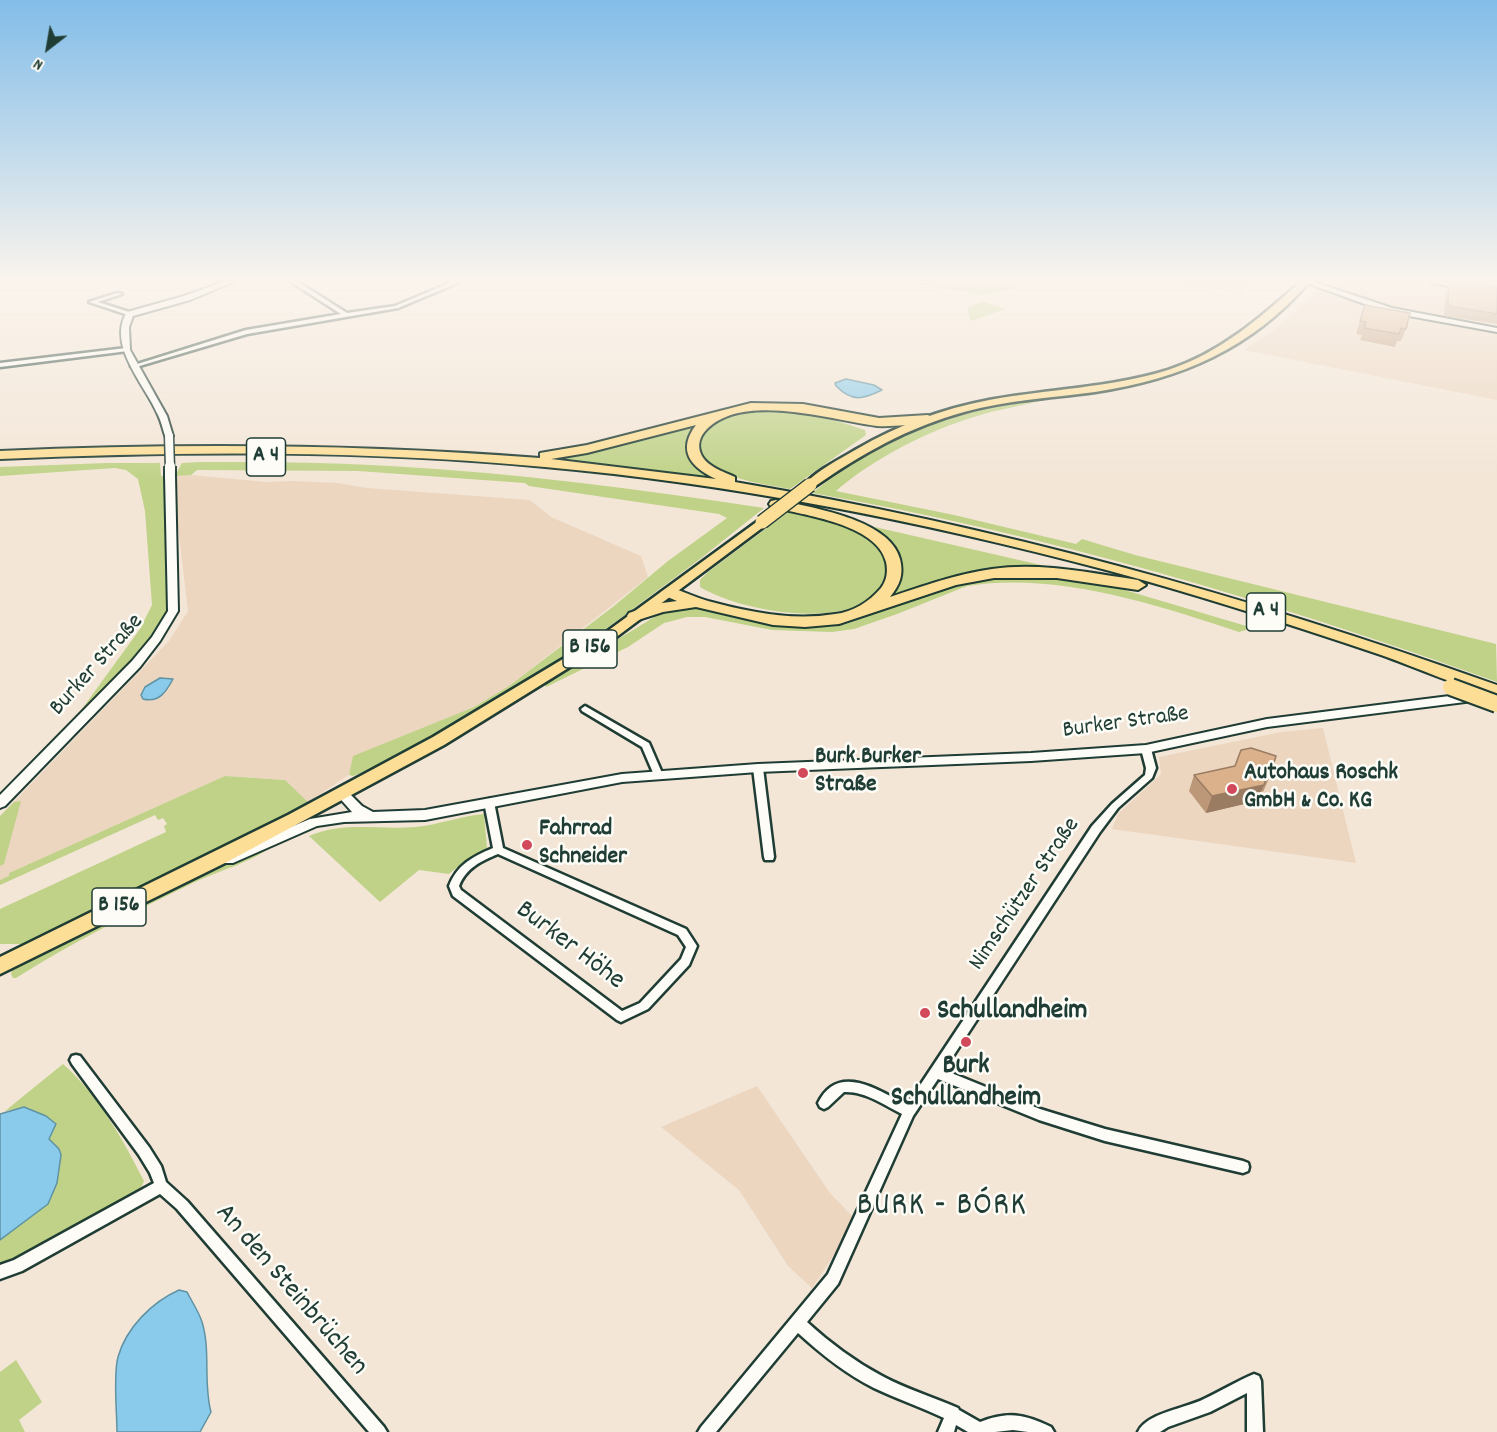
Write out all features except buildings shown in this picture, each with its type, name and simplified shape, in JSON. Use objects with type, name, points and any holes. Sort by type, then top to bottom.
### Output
[{"type":"highway","points":[[483,458],[542,456],[576,452],[751,407],[781,405],[888,422],[928,419]]},
{"type":"highway","points":[[722,413],[705,423],[696,434],[692,447],[696,460],[712,472],[728,479],[806,491]]},
{"type":"highway","points":[[840,416],[888,435]]},
{"type":"highway","name":"A 4","points":[[0,455],[221,449],[353,451],[483,458],[806,491],[1118,569],[1296,621],[1492,690]]},
{"type":"highway","name":"A 4","points":[[0,463],[223,457],[394,461],[590,477],[765,501],[944,536],[1138,585],[1287,630],[1497,704]]},
{"type":"highway","points":[[765,501],[853,525],[869,532],[886,548],[895,566],[891,584],[883,596],[860,612]]},
{"type":"highway","points":[[635,616],[671,605],[702,604],[773,620],[828,621],[953,580],[994,573],[1057,573],[1138,585]]},
{"type":"highway","points":[[672,589],[730,609]]},
{"type":"highway","points":[[672,589],[702,604]]},
{"type":"main road","name":"B 156","points":[[0,966],[198,869],[342,794],[489,711],[580,656],[850,457],[888,435],[928,419],[989,404],[1124,383],[1162,374],[1195,363],[1221,349]]},
{"type":"street","points":[[134,366],[191,349]]},
{"type":"street","points":[[0,365],[126,350]]},
{"type":"street","name":"Burker Straße","points":[[0,803],[127,674],[163,631],[172,611],[169,436],[163,416],[126,350]]},
{"type":"street","name":"Burker Straße","points":[[198,869],[243,854],[315,822],[344,817],[425,815],[657,773],[1031,758],[1146,749],[1267,723],[1492,690]]},
{"type":"street","points":[[585,709],[646,744],[657,773]]},
{"type":"street","name":"Nimschützer Straße","points":[[706,1432],[832,1279],[842,1263],[909,1112],[1096,829],[1115,806],[1149,776],[1151,768],[1146,749]]},
{"type":"street","points":[[758,768],[769,857]]},
{"type":"street","points":[[342,794],[357,809],[375,817]]},
{"type":"street","points":[[489,802],[498,850]]},
{"type":"street","name":"Burker Höhe","points":[[498,850],[682,932],[692,946],[685,962],[644,1006],[621,1017],[457,893],[454,886],[457,875],[463,868],[498,850]]},
{"type":"street","name":"An den Steinbrüchen","points":[[76,1060],[144,1151],[156,1170],[160,1186],[182,1205],[379,1432]]},
{"type":"street","points":[[935,1072],[1039,1114],[1105,1135],[1243,1167]]},
{"type":"street","points":[[824,1102],[840,1088],[857,1087],[909,1112]]},
{"type":"street","points":[[0,1272],[17,1266],[160,1186]]},
{"type":"street","points":[[797,1322],[824,1347],[855,1369],[890,1387],[953,1413],[980,1431],[993,1424],[1014,1421],[1028,1422],[1046,1432]]},
{"type":"street","points":[[1146,1432],[1164,1421],[1205,1407],[1254,1381],[1255,1432]]},
{"type":"street","points":[[946,1432],[953,1413]]},
{"type":"shaded area","points":[[1497,349],[1497,400],[1244,350]]},
{"type":"shaded area","points":[[191,475],[267,482],[337,483],[367,488],[530,500],[551,517],[641,556],[648,577],[509,686],[474,707],[354,756],[349,775],[308,802],[285,780],[225,776],[9,873],[10,876],[0,880],[0,816],[169,641],[188,611],[178,526],[175,476]]},
{"type":"shaded area","points":[[1323,728],[1356,863],[1112,829],[1118,814],[1161,774],[1159,757],[1281,732]]},
{"type":"shaded area","points":[[757,1086],[830,1193],[853,1217],[837,1251],[812,1288],[788,1266],[739,1190],[661,1127]]},
{"type":"green space","points":[[1046,399],[983,414],[938,430],[883,457],[836,491],[954,515],[1076,544],[1082,539],[1135,555],[1496,644],[1497,682],[1328,624],[1158,572],[986,528],[812,493],[865,457],[922,428],[982,409]]},
{"type":"green space","points":[[775,409],[815,414],[865,430],[866,435],[790,489],[752,482],[728,474],[707,460],[699,450],[703,433],[719,422],[745,412]]},
{"type":"green space","points":[[707,417],[693,430],[685,447],[692,461],[713,477],[549,458],[547,460],[517,457],[558,456]]},
{"type":"green space","points":[[160,463],[161,476],[169,477],[172,611],[162,631],[55,746],[140,629],[152,605],[145,511],[138,479],[126,470],[115,468],[0,476],[0,467]]},
{"type":"green space","points":[[182,463],[318,463],[437,469],[577,482],[764,508],[587,643],[475,712],[376,767],[353,776],[349,775],[353,756],[474,707],[509,686],[614,606],[668,561],[727,518],[719,514],[529,486],[525,483],[358,471],[197,470],[191,475],[175,476]]},
{"type":"green space","points":[[788,512],[846,525],[880,543],[892,568],[880,593],[863,604],[841,611],[817,614],[791,613],[740,604],[700,587],[700,580],[708,572]]},
{"type":"green space","points":[[866,525],[1054,568],[1021,568],[887,602],[900,576],[865,527]]},
{"type":"green space","points":[[1038,574],[1101,583],[1253,628],[1239,632],[1139,601],[1105,593],[1036,583],[1001,583],[967,586],[854,629],[832,632],[772,630],[705,617],[687,617],[664,623],[628,647],[546,687],[545,684],[664,611],[689,606],[704,607],[790,627],[829,627],[846,624],[943,589],[978,579]]},
{"type":"green space","points":[[225,776],[285,780],[308,802],[195,861],[25,944],[0,944],[0,909],[166,832],[164,826],[167,824],[163,818],[158,820],[155,815],[0,885],[0,880],[9,876],[9,873]]},
{"type":"green space","points":[[21,801],[4,864],[0,866],[0,816],[14,802]]},
{"type":"green space","points":[[484,814],[487,848],[466,860],[449,874],[419,870],[380,902],[309,836],[322,831],[348,827],[424,826]]},
{"type":"green space","points":[[279,841],[249,860],[193,883],[126,916],[13,978],[11,974],[13,967],[208,872]]},
{"type":"green space","points":[[63,1064],[99,1104],[144,1181],[142,1186],[129,1197],[16,1261],[0,1266],[0,1240],[20,1225],[59,1149],[49,1140],[56,1124],[50,1119],[32,1110],[5,1111]]},
{"type":"green space","points":[[16,1360],[42,1402],[19,1420],[25,1432],[0,1432],[0,1372]]},
{"type":"water","points":[[846,379],[874,385],[882,390],[869,396],[853,397],[836,386],[835,383]]},
{"type":"water","points":[[160,678],[173,679],[158,698],[143,699],[141,695],[145,687]]},
{"type":"water","points":[[24,1107],[46,1116],[56,1124],[49,1139],[59,1149],[61,1155],[57,1183],[48,1204],[0,1240],[0,1114]]},
{"type":"water","points":[[179,1290],[187,1292],[205,1333],[207,1390],[211,1412],[200,1432],[117,1432],[116,1373],[122,1346],[141,1317],[159,1301]]},
{"type":"place","name":"Burk Burker Straße","points":[[803,773]]},
{"type":"place","name":"Autohaus Roschk GmbH & Co. KG","points":[[1232,789]]},
{"type":"place","name":"Fahrrad Schneider","points":[[527,845]]},
{"type":"place","name":"Schullandheim","points":[[925,1013]]},
{"type":"place","name":"Burk Schullandheim","points":[[966,1042]]},
{"type":"district","name":"BURK - BÓRK","points":[[942,1208]]}]
